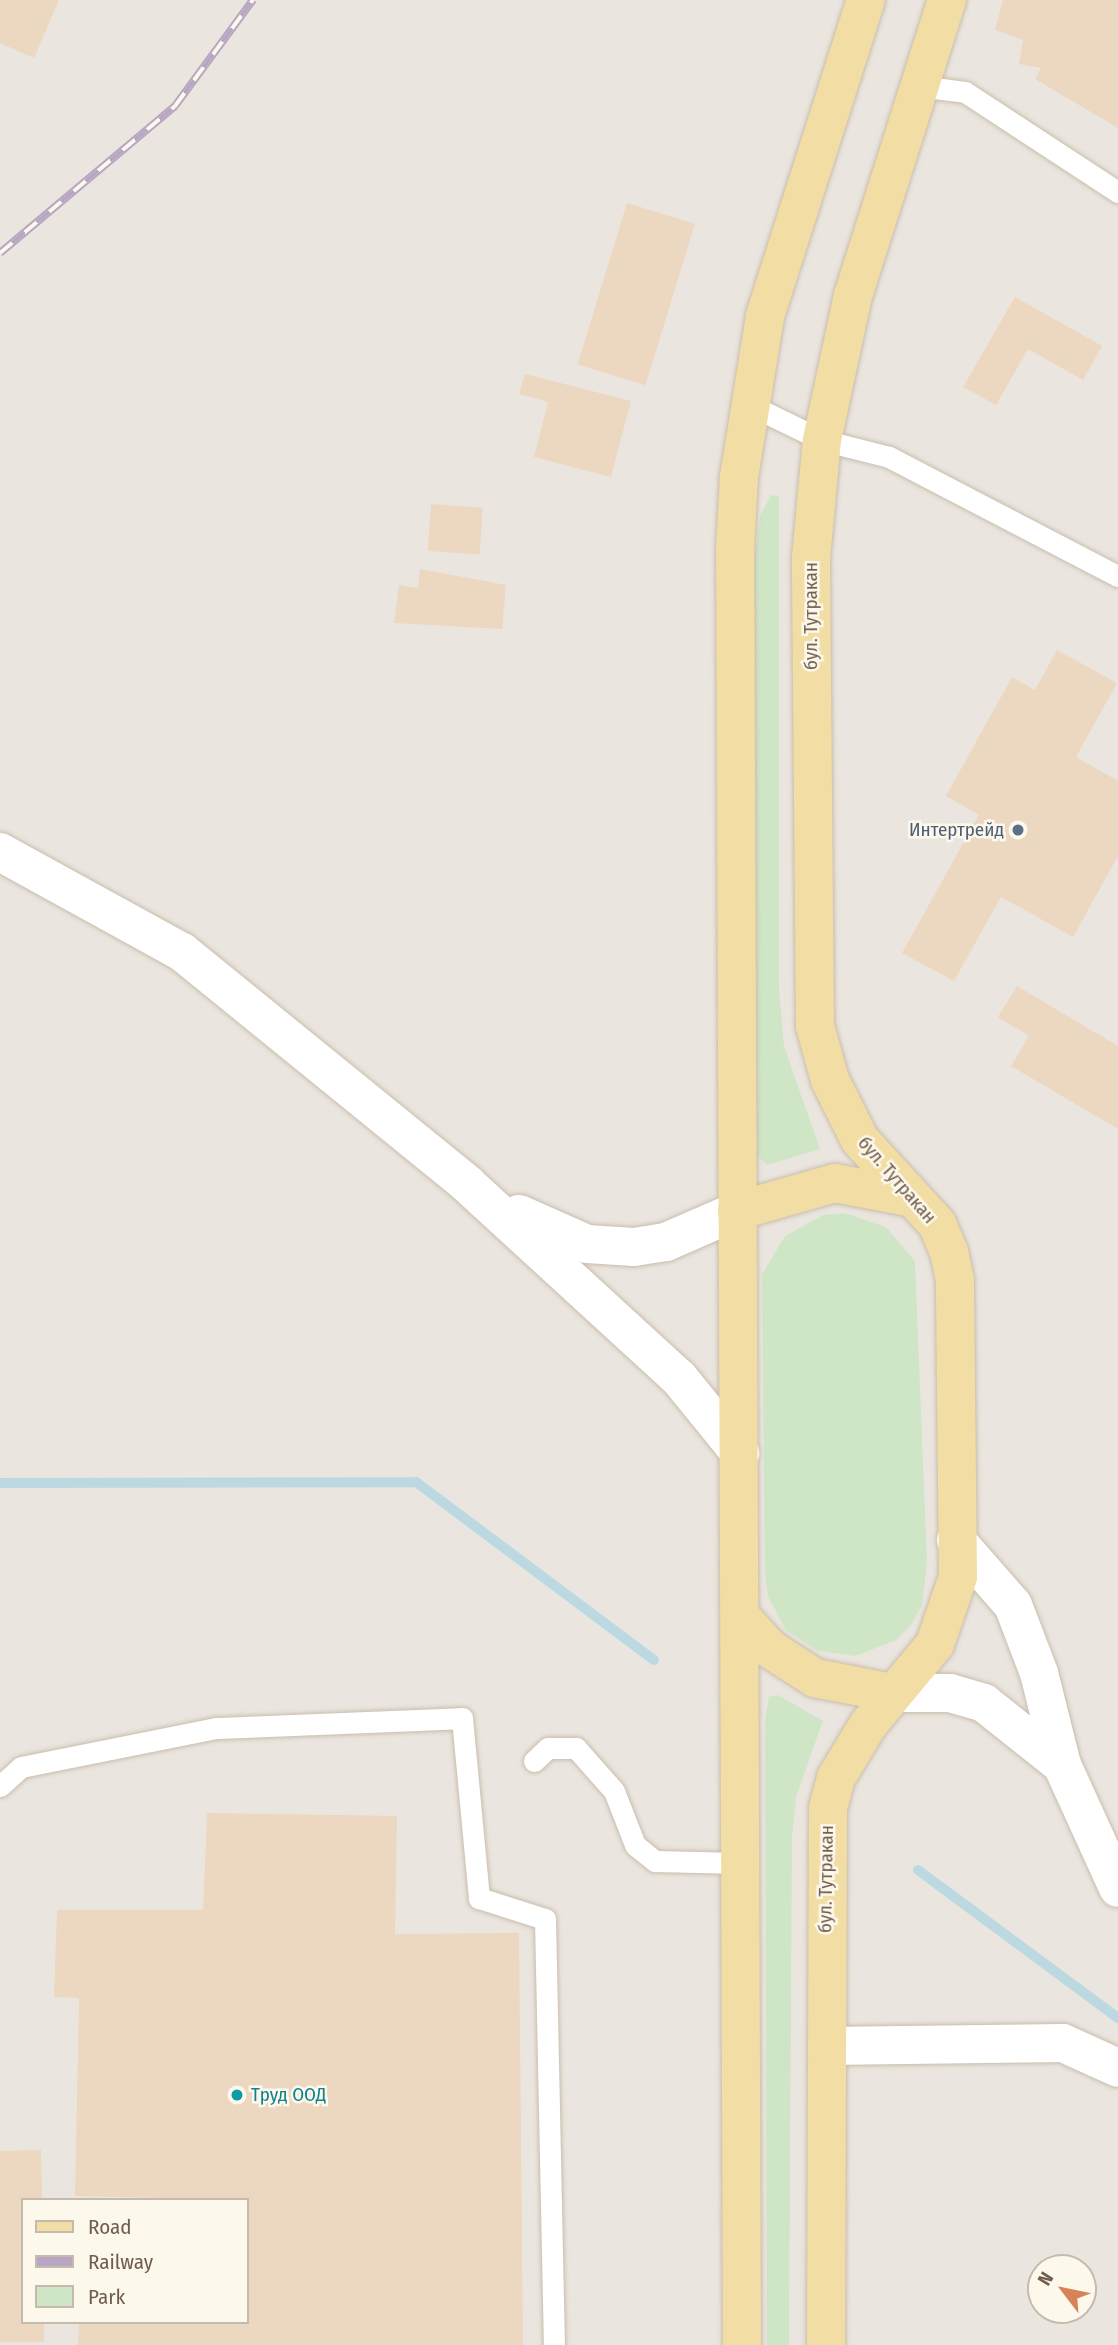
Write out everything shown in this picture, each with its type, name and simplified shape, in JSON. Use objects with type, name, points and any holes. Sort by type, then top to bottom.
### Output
[{"type":"main road","points":[[742,2345],[735,550],[750,405],[765,316],[866,0]]},
{"type":"main road","name":"бул. Тутракан","points":[[826,2345],[828,1808],[836,1778],[892,1693],[935,1644],[950,1614],[956,1541],[955,1280],[937,1224],[860,1140],[830,1080],[815,1026],[811,558],[822,440],[853,296],[947,0]]},
{"type":"main road","points":[[737,1211],[835,1182],[915,1199]]},
{"type":"main road","points":[[741,1617],[771,1649],[815,1678],[892,1693]]},
{"type":"street","points":[[0,852],[182,952],[466,1183],[679,1378],[740,1453]]},
{"type":"street","points":[[466,1183],[532,1222],[587,1244],[666,1242],[737,1211]]},
{"type":"street","points":[[956,1541],[1013,1605],[1039,1672],[1062,1765],[1118,1888]]},
{"type":"street","points":[[892,1693],[950,1693],[984,1703],[1062,1765]]},
{"type":"street","points":[[827,2046],[1063,2043],[1118,2068]]},
{"type":"lane","points":[[919,86],[965,92],[1118,192]]},
{"type":"lane","points":[[750,405],[822,440],[889,457],[1118,576]]},
{"type":"lane","points":[[0,1786],[21,1767],[217,1728],[462,1718],[479,1898],[545,1919],[554,2345]]},
{"type":"lane","points":[[534,1761],[548,1748],[576,1748],[614,1791],[635,1845],[655,1861],[739,1863]]},
{"type":"shaded area","points":[[0,0],[1118,0],[1118,2345],[0,2345]]},
{"type":"green space","points":[[771,495],[779,496],[779,989],[784,1046],[820,1149],[767,1165],[757,1155],[754,563],[760,516]]},
{"type":"green space","points":[[845,1213],[886,1227],[915,1261],[927,1561],[922,1605],[912,1624],[896,1640],[855,1656],[818,1651],[786,1630],[768,1597],[765,1575],[762,1274],[785,1236],[823,1215]]},
{"type":"green space","points":[[778,1695],[823,1721],[796,1797],[792,1838],[789,2345],[767,2345],[765,1720],[769,1697]]},
{"type":"building","points":[[0,0],[59,0],[34,58],[0,43]]},
{"type":"building","points":[[1003,0],[1118,0],[1118,128],[1035,79],[1041,68],[1019,64],[1023,40],[995,30]]},
{"type":"building","points":[[627,203],[695,224],[645,385],[578,365]]},
{"type":"building","points":[[1015,297],[1102,346],[1083,380],[1028,349],[996,405],[963,387]]},
{"type":"building","points":[[525,374],[631,401],[611,477],[534,457],[548,402],[519,394]]},
{"type":"building","points":[[431,504],[483,508],[480,555],[428,551]]},
{"type":"building","points":[[420,569],[506,585],[502,629],[394,623],[399,585],[418,588]]},
{"type":"building","points":[[1057,650],[1117,683],[1076,757],[1118,781],[1118,856],[1073,937],[1001,897],[954,981],[902,953],[979,815],[946,796],[1012,677],[1035,690]]},
{"type":"building","points":[[1017,986],[1118,1046],[1118,1129],[1011,1066],[1029,1036],[998,1017]]},
{"type":"building","name":"Труд ООД","points":[[207,1813],[397,1816],[395,1934],[519,1933],[523,2345],[78,2345],[79,2324],[248,2324],[248,2198],[75,2196],[79,1998],[54,1997],[57,1910],[203,1910]]},
{"type":"building","points":[[41,2150],[42,2198],[21,2198],[21,2324],[44,2324],[44,2342],[0,2342],[0,2151]]},
{"type":"waterway","points":[[0,1483],[416,1482],[654,1660]]},
{"type":"waterway","points":[[918,1870],[1118,2018]]},
{"type":"railway","points":[[0,253],[175,106],[253,0]]},
{"type":"place","name":"Интертрейд","points":[[1018,830]]},
{"type":"place","name":"Труд ООД","points":[[237,2095]]}]
